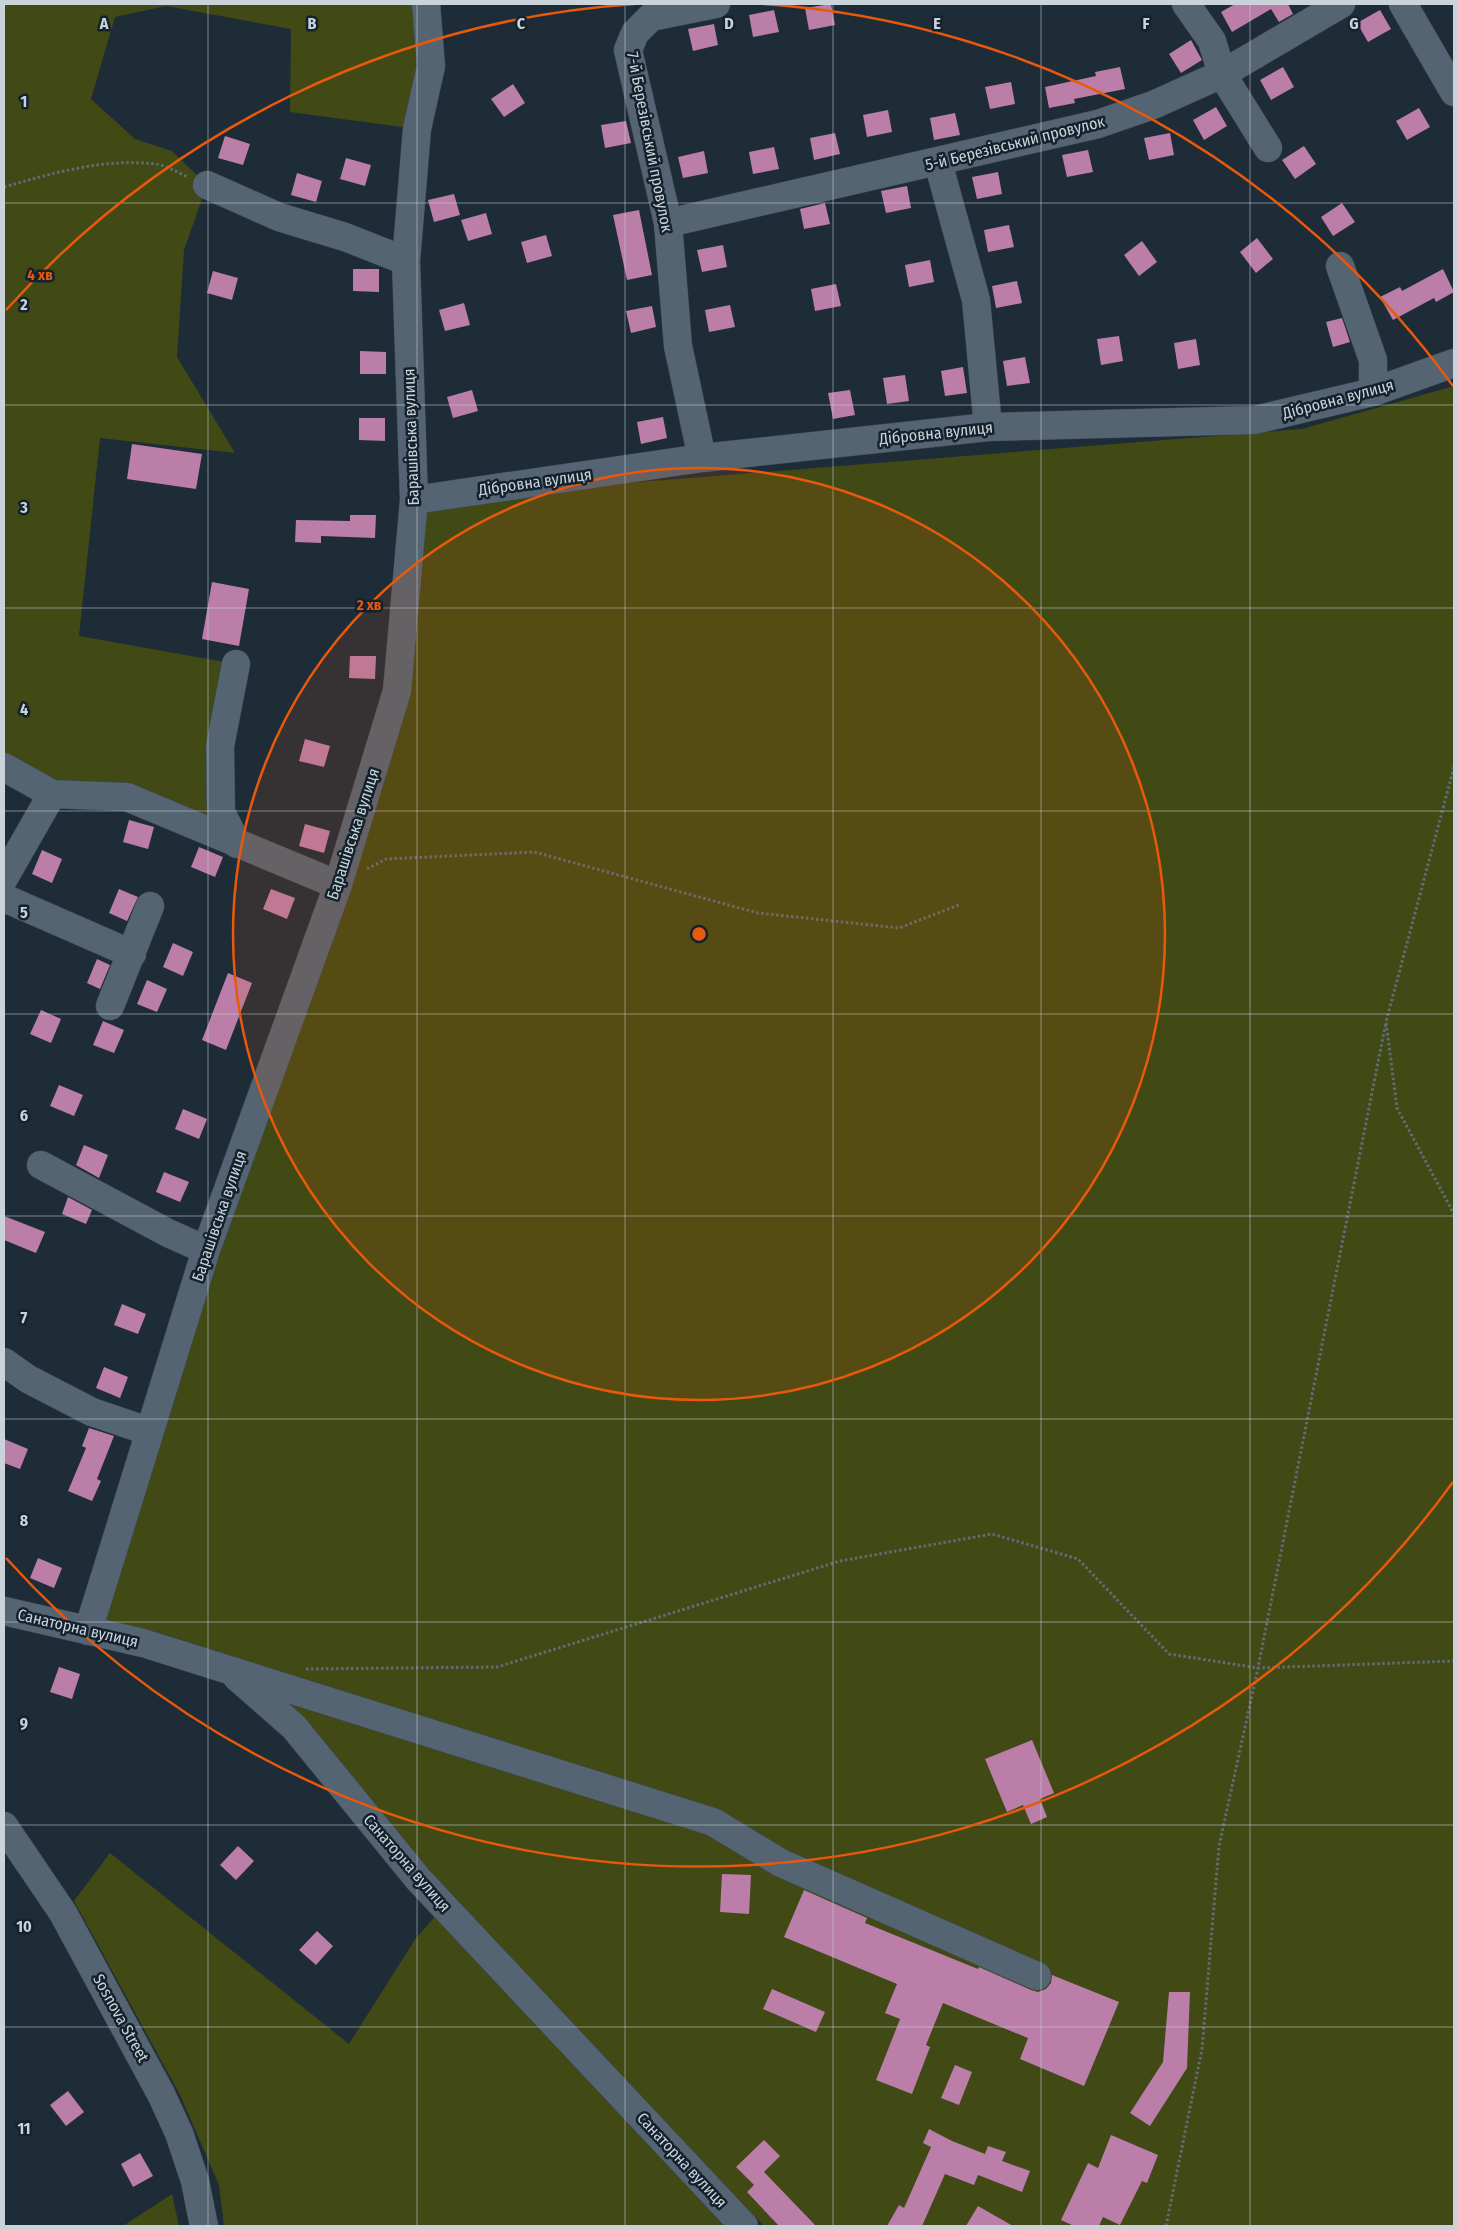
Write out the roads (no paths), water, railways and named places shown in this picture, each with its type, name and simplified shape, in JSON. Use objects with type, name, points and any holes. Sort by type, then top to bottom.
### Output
[{"type":"street","name":"Барашівська вулиця","points":[[88,1631],[148,1431],[206,1250],[338,885],[397,691],[414,500],[406,261],[417,129],[431,66],[426,4]]},
{"type":"street","name":"7-й Березівський провулок","points":[[702,458],[678,346],[668,223],[628,50],[636,32],[651,17],[716,4]]},
{"type":"street","points":[[1186,4],[1212,40],[1222,74],[1268,148]]},
{"type":"street","name":"5-й Березівський провулок","points":[[668,223],[1098,124],[1153,105],[1222,74],[1341,4]]},
{"type":"street","points":[[1403,4],[1454,92]]},
{"type":"street","points":[[938,162],[976,300],[988,427]]},
{"type":"street","points":[[207,186],[279,217],[345,237],[406,261]]},
{"type":"street","points":[[1340,266],[1373,360],[1373,392]]},
{"type":"street","name":"Дібровна вулиця","points":[[414,500],[702,458],[988,427],[1255,420],[1373,392],[1454,363]]},
{"type":"street","points":[[236,664],[220,746],[221,812],[237,844]]},
{"type":"street","points":[[4,767],[52,794],[126,797],[338,885]]},
{"type":"street","points":[[4,878],[52,794]]},
{"type":"street","points":[[4,898],[132,954]]},
{"type":"street","points":[[110,1006],[150,906]]},
{"type":"street","points":[[41,1165],[206,1250]]},
{"type":"street","points":[[4,1362],[28,1379],[92,1412],[148,1431]]},
{"type":"street","name":"Санаторна вулиця","points":[[4,1611],[143,1643],[228,1669],[294,1727],[419,1880],[744,2226]]},
{"type":"street","points":[[228,1669],[713,1822],[781,1863],[1037,1976]]},
{"type":"street","name":"Sosnova Street","points":[[4,1826],[63,1913],[162,2094],[179,2133],[192,2173],[204,2226]]}]
